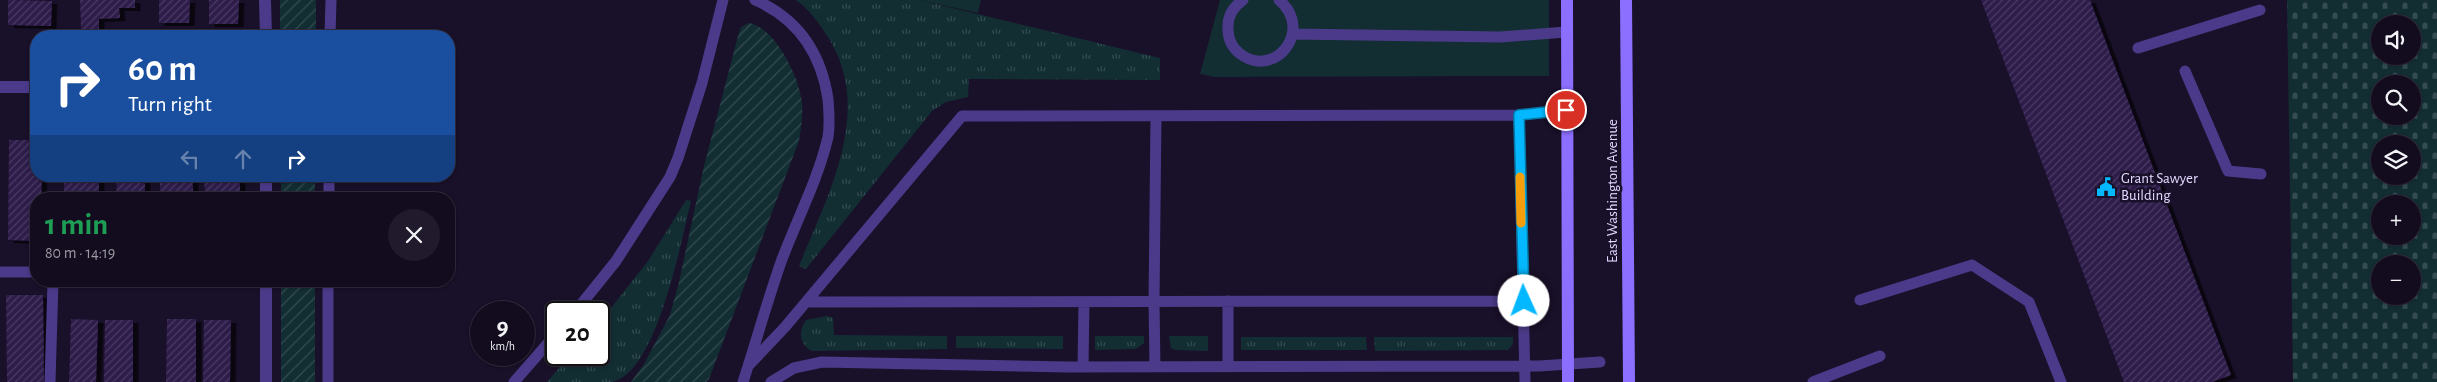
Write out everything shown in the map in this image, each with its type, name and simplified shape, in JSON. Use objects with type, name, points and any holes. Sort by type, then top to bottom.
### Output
[{"type":"main road","points":[[1567,0],[1568,382]]},
{"type":"main road","name":"East Washington Avenue","points":[[1626,0],[1629,382]]},
{"type":"street","points":[[265,0],[266,30]]},
{"type":"street","points":[[0,87],[30,87]]},
{"type":"street","points":[[266,287],[266,382]]},
{"type":"lane","points":[[330,0],[330,30]]},
{"type":"lane","points":[[584,301],[616,261],[670,177],[702,84],[723,0]]},
{"type":"lane","points":[[743,382],[781,262],[828,136],[829,110],[825,78],[817,56],[809,44],[790,22],[767,5],[755,0]]},
{"type":"lane","points":[[1243,0],[1232,11],[1228,21],[1230,41],[1244,56],[1259,60],[1274,58],[1290,44],[1293,34],[1291,14],[1279,0]]},
{"type":"lane","points":[[2138,48],[2260,10]]},
{"type":"lane","points":[[1293,34],[1500,37],[1566,32]]},
{"type":"lane","points":[[2184,71],[2228,171],[2261,174]]},
{"type":"lane","points":[[749,365],[806,302],[962,116],[1519,115],[1566,110]]},
{"type":"lane","points":[[1519,115],[1525,382]]},
{"type":"lane","points":[[1155,367],[1156,116]]},
{"type":"lane","points":[[1860,300],[1972,265],[2030,302],[2061,382]]},
{"type":"lane","points":[[0,272],[30,272]]},
{"type":"lane","points":[[50,382],[53,287]]},
{"type":"lane","points":[[328,287],[328,382]]},
{"type":"lane","points":[[806,302],[1524,301]]},
{"type":"lane","points":[[1083,367],[1084,302]]},
{"type":"lane","points":[[1228,302],[1228,366]]},
{"type":"lane","points":[[514,382],[545,347]]},
{"type":"lane","points":[[1813,382],[1880,356]]},
{"type":"lane","points":[[771,382],[794,368],[822,362],[1155,367],[1568,366],[1600,362]]},
{"type":"green space","points":[[280,0],[316,0],[316,30],[280,30]]},
{"type":"green space","points":[[796,0],[919,0],[1160,58],[1160,80],[969,79],[968,97],[946,102],[932,111],[806,269],[799,266],[822,210],[842,151],[847,121],[847,91],[840,62],[826,34],[809,12]]},
{"type":"green space","points":[[919,0],[981,0],[978,13]]},
{"type":"green space","points":[[1220,0],[1549,0],[1549,76],[1215,77],[1200,74]]},
{"type":"green space","points":[[2287,0],[2437,0],[2437,382],[2293,382]]},
{"type":"green space","points":[[749,23],[759,27],[777,43],[797,81],[802,103],[799,141],[709,379],[706,382],[631,382],[644,364],[670,315],[704,166],[738,36],[741,27]]},
{"type":"green space","points":[[281,182],[315,182],[315,192],[281,192]]},
{"type":"green space","points":[[686,200],[691,201],[665,303],[642,356],[628,373],[612,382],[547,382],[561,366],[610,366],[610,309],[648,261]]},
{"type":"green space","points":[[281,287],[315,287],[315,382],[281,382]]},
{"type":"green space","points":[[827,316],[833,318],[834,335],[947,336],[947,349],[812,351],[802,341],[803,324],[806,320]]},
{"type":"green space","points":[[956,336],[1063,336],[1063,349],[956,348]]},
{"type":"green space","points":[[1095,336],[1144,336],[1144,343],[1136,349],[1095,350]]},
{"type":"green space","points":[[1169,336],[1208,336],[1208,351],[1175,350],[1171,348]]},
{"type":"green space","points":[[1241,337],[1366,337],[1367,350],[1241,350]]},
{"type":"green space","points":[[1374,337],[1513,337],[1513,344],[1508,350],[1375,351]]},
{"type":"building","points":[[8,0],[52,1],[51,26],[8,25]]},
{"type":"building","points":[[80,0],[135,0],[135,8],[119,8],[120,18],[99,19],[99,29],[81,29]]},
{"type":"building","points":[[159,0],[190,0],[189,23],[159,23]]},
{"type":"building","points":[[209,0],[239,0],[238,24],[209,24]]},
{"type":"building","name":"Grant Sawyer Building","points":[[1981,0],[2090,0],[2231,375],[2212,382],[2124,382]]},
{"type":"building","points":[[9,140],[30,140],[30,182],[42,182],[41,192],[30,192],[30,241],[8,240]]},
{"type":"building","points":[[64,182],[99,182],[99,192],[64,192]]},
{"type":"building","points":[[117,182],[145,182],[145,192],[116,192]]},
{"type":"building","points":[[160,182],[193,182],[193,192],[160,192]]},
{"type":"building","points":[[204,182],[240,182],[240,192],[205,192]]},
{"type":"building","points":[[6,295],[43,295],[44,382],[7,382]]},
{"type":"building","points":[[71,319],[98,320],[96,382],[69,382]]},
{"type":"building","points":[[167,319],[196,319],[196,382],[166,382]]},
{"type":"building","points":[[105,320],[133,320],[133,382],[104,382]]},
{"type":"building","points":[[204,320],[231,320],[230,382],[203,382]]},
{"type":"slow traffic","points":[[1520,177],[1521,223]]},
{"type":"place","name":"Grant Sawyer Building","points":[[2106,187]]},
{"type":"route","points":[[1524,301],[1519,115],[1566,110]]}]
